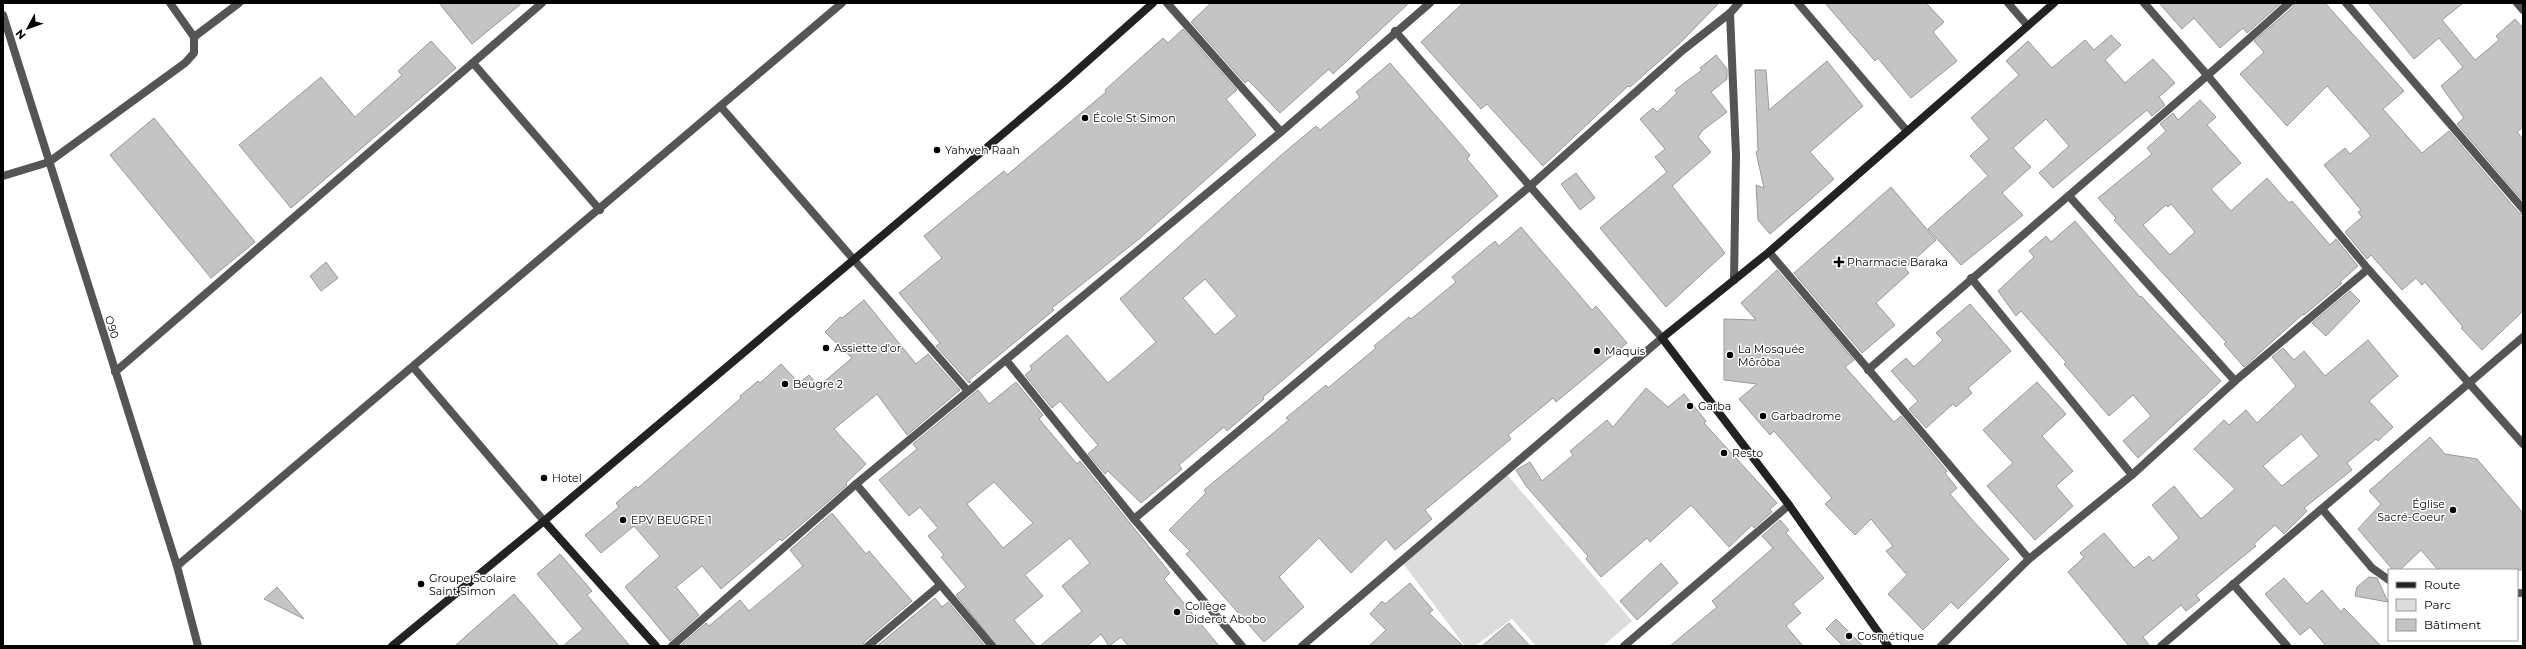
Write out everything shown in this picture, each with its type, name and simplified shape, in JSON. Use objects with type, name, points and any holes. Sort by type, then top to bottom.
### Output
[{"type":"street","points":[[3,176],[49,162],[185,63],[194,53],[194,37],[170,3]]},
{"type":"street","points":[[194,37],[239,3]]},
{"type":"street","points":[[115,372],[542,3]]},
{"type":"street","points":[[177,566],[600,210],[842,3]]},
{"type":"street","points":[[392,646],[544,521],[1062,84],[1152,3]]},
{"type":"street","points":[[1167,3],[1281,132]]},
{"type":"street","points":[[672,646],[856,484],[1281,132],[1395,31],[1430,3]]},
{"type":"street","points":[[1134,519],[1529,187],[1683,50],[1730,13],[1739,3]]},
{"type":"street","points":[[1798,3],[1907,131]]},
{"type":"street","points":[[2008,3],[2027,25]]},
{"type":"street","points":[[1302,646],[1662,338],[1769,252],[2054,3]]},
{"type":"street","points":[[2144,3],[2208,76],[2368,269],[2523,444]]},
{"type":"street","points":[[1868,370],[1971,278],[2208,76],[2289,3]]},
{"type":"street","points":[[2346,3],[2523,209]]},
{"type":"street","points":[[2517,3],[2523,10]]},
{"type":"street","points":[[1730,13],[1736,155],[1734,280]]},
{"type":"street","name":"O90","points":[[3,15],[177,566],[198,646]]},
{"type":"street","points":[[1395,31],[1529,187],[1662,338],[1789,506],[1888,646]]},
{"type":"street","points":[[473,63],[600,210]]},
{"type":"street","points":[[721,107],[852,260],[968,392]]},
{"type":"street","points":[[2069,196],[2235,381]]},
{"type":"street","points":[[1769,252],[2029,559]]},
{"type":"street","points":[[1941,646],[2029,559],[2132,475],[2235,381],[2368,269]]},
{"type":"street","points":[[1971,278],[2132,475]]},
{"type":"street","points":[[2161,646],[2523,338]]},
{"type":"street","points":[[1006,360],[1134,519],[1242,646]]},
{"type":"street","points":[[413,367],[544,521],[656,646]]},
{"type":"street","points":[[856,484],[992,646]]},
{"type":"street","points":[[1624,646],[1789,506]]},
{"type":"street","points":[[2322,509],[2372,568],[2388,579]]},
{"type":"street","points":[[2233,584],[2287,646]]},
{"type":"street","points":[[868,646],[940,585]]},
{"type":"green space","points":[[1505,472],[1632,621],[1603,646],[1536,646],[1512,619],[1475,646],[1465,646],[1402,562]]},
{"type":"building","points":[[439,3],[522,3],[472,44]]},
{"type":"building","points":[[1211,3],[1409,3],[1333,74],[1329,69],[1280,113],[1248,80],[1245,83],[1191,22]]},
{"type":"building","points":[[1463,3],[1719,3],[1680,43],[1630,87],[1628,86],[1543,166],[1487,104],[1481,109],[1421,42]]},
{"type":"building","points":[[1825,3],[1926,3],[1944,22],[1933,32],[1957,61],[1911,98],[1878,58],[1875,61]]},
{"type":"building","points":[[2159,3],[2281,3],[2247,33],[2243,28],[2220,48],[2194,18],[2182,29]]},
{"type":"building","points":[[2294,3],[2325,3],[2404,91],[2383,109],[2422,153],[2449,131],[2519,213],[2523,214],[2523,311],[2482,350],[2461,328],[2463,327],[2425,282],[2422,285],[2416,278],[2402,290],[2371,255],[2367,259],[2345,232],[2362,217],[2358,212],[2361,210],[2324,165],[2345,148],[2350,154],[2371,136],[2327,86],[2287,126],[2240,74],[2264,52],[2254,41],[2293,7]]},
{"type":"building","points":[[2368,3],[2463,3],[2442,20],[2475,60],[2499,40],[2496,36],[2515,19],[2523,28],[2523,127],[2517,132],[2523,139],[2523,201],[2457,124],[2464,118],[2441,86],[2463,67],[2439,38],[2414,59]]},
{"type":"building","points":[[1183,29],[1237,90],[1226,99],[1256,135],[1139,239],[1052,308],[1054,310],[969,380],[971,382],[969,383],[936,346],[940,343],[899,293],[942,258],[924,236],[1004,171],[1007,175],[1106,92],[1105,90],[1163,38],[1168,43]]},
{"type":"building","points":[[2111,35],[2121,45],[2105,60],[2125,83],[2153,59],[2175,83],[2159,97],[2165,105],[2152,116],[2147,110],[2053,188],[2039,173],[2069,146],[2046,119],[2013,148],[2031,167],[2002,193],[2023,215],[1961,265],[1928,229],[1988,176],[1970,156],[1989,139],[1971,118],[2019,75],[2006,61],[2028,41],[2052,68],[2085,40],[2094,50]]},
{"type":"building","points":[[431,41],[456,68],[291,208],[239,145],[321,77],[355,117],[402,75],[398,71]]},
{"type":"building","points":[[1716,55],[1727,69],[1727,79],[1711,92],[1727,112],[1703,130],[1698,137],[1711,152],[1672,186],[1725,253],[1666,307],[1600,228],[1667,172],[1655,157],[1665,149],[1640,119],[1653,108],[1657,112],[1677,93],[1675,90],[1702,70],[1700,68]]},
{"type":"building","points":[[1827,61],[1863,106],[1810,152],[1834,179],[1770,234],[1758,220],[1756,185],[1764,188],[1756,152],[1758,151],[1755,70],[1766,70],[1769,110]]},
{"type":"building","points":[[1390,63],[1470,155],[1467,159],[1498,196],[1263,397],[1264,399],[1227,431],[1224,427],[1179,465],[1182,469],[1141,503],[1108,471],[1105,474],[1088,454],[1098,445],[1060,401],[1052,408],[1025,375],[1032,369],[1030,366],[1067,335],[1108,383],[1156,342],[1120,299],[1279,157],[1316,126],[1320,130],[1360,97],[1356,92]],"holes":[[[1205,279],[1237,316],[1215,335],[1183,298]]]},
{"type":"building","points":[[2200,100],[2216,117],[2207,125],[2241,163],[2211,189],[2231,211],[2267,178],[2289,203],[2292,201],[2330,245],[2336,239],[2358,266],[2340,282],[2342,283],[2304,315],[2303,314],[2244,367],[2224,344],[2226,342],[2114,220],[2116,218],[2098,198],[2152,154],[2147,148],[2166,131],[2160,124],[2173,113],[2178,120]],"holes":[[[2171,204],[2195,232],[2170,255],[2143,225],[2166,205],[2168,207]]]},
{"type":"building","points":[[154,118],[255,242],[211,278],[110,155]]},
{"type":"building","points":[[1576,173],[1595,198],[1580,210],[1561,184]]},
{"type":"building","points":[[1891,187],[1936,240],[1905,268],[1909,273],[1876,303],[1895,325],[1862,353],[1794,273]]},
{"type":"building","points":[[2075,221],[2140,297],[2141,296],[2221,381],[2138,458],[2123,441],[2151,416],[2133,395],[2109,416],[2064,364],[2066,362],[2021,311],[2016,316],[1998,291],[2034,257],[2029,251],[2046,236],[2051,242]]},
{"type":"building","points":[[1521,227],[1592,310],[1596,306],[1627,343],[1556,402],[1553,398],[1508,435],[1511,439],[1425,510],[1432,519],[1395,550],[1386,539],[1351,573],[1319,538],[1279,577],[1304,607],[1264,642],[1186,554],[1190,551],[1169,530],[1206,493],[1204,490],[1289,420],[1286,418],[1326,385],[1328,388],[1376,348],[1374,346],[1409,317],[1411,319],[1456,282],[1452,277],[1495,241],[1499,246]]},
{"type":"building","points":[[326,262],[338,278],[321,291],[310,276]]},
{"type":"building","points":[[1777,270],[1854,360],[1845,367],[1894,422],[1901,416],[1947,471],[1945,473],[1957,488],[1950,494],[2009,559],[1958,609],[1951,602],[1923,630],[1888,594],[1907,575],[1886,551],[1893,546],[1871,519],[1855,535],[1825,504],[1832,498],[1774,431],[1770,435],[1739,399],[1757,384],[1724,380],[1724,319],[1756,320],[1741,303]]},
{"type":"building","points":[[2350,291],[2360,301],[2326,336],[2312,323]]},
{"type":"building","points":[[864,300],[916,364],[928,354],[960,390],[907,435],[877,394],[834,429],[866,464],[846,483],[847,485],[782,541],[780,539],[721,589],[702,566],[676,587],[699,615],[670,641],[625,587],[660,556],[634,526],[601,553],[585,535],[619,507],[616,503],[636,486],[638,488],[741,398],[740,396],[758,381],[760,383],[781,364],[799,383],[809,375],[819,386],[852,358],[825,332],[840,317],[842,318]]},
{"type":"building","points":[[1970,304],[2011,351],[1968,388],[1972,393],[1956,407],[1953,404],[1926,428],[1909,409],[1918,401],[1891,371],[1906,358],[1914,367],[1943,340],[1936,333]]},
{"type":"building","points":[[2368,340],[2398,376],[2369,401],[2393,427],[2378,441],[2376,439],[2347,463],[2352,470],[2304,508],[2307,511],[2284,534],[2275,525],[2254,544],[2256,546],[2196,595],[2200,600],[2186,611],[2181,605],[2143,637],[2150,646],[2129,646],[2068,572],[2084,557],[2080,553],[2104,533],[2134,568],[2149,556],[2153,561],[2179,538],[2152,505],[2174,486],[2201,519],[2235,489],[2194,449],[2224,420],[2229,425],[2246,410],[2257,423],[2296,386],[2272,357],[2283,348],[2294,360],[2304,351],[2325,376]],"holes":[[[2301,434],[2319,456],[2282,486],[2263,466]]]},
{"type":"building","points":[[1016,382],[1043,415],[1039,419],[1077,464],[1080,461],[1170,573],[1164,579],[1219,646],[1128,646],[1121,637],[1109,646],[1101,634],[1087,646],[1040,646],[1082,611],[1062,586],[1090,563],[1070,538],[1025,575],[1043,596],[1014,620],[1036,646],[997,646],[956,595],[966,587],[941,557],[944,555],[928,536],[938,528],[920,507],[909,516],[879,480],[917,449],[913,444],[978,390],[989,404]],"holes":[[[994,482],[1033,523],[1003,548],[967,504]]]},
{"type":"building","points":[[2037,382],[2066,414],[2042,436],[2073,471],[2056,486],[2073,506],[2035,540],[1987,486],[2013,463],[1983,430]]},
{"type":"building","points":[[1646,388],[1668,407],[1684,394],[1706,421],[1704,423],[1777,503],[1770,509],[1772,512],[1754,528],[1752,525],[1729,547],[1691,505],[1650,542],[1647,538],[1601,577],[1586,559],[1588,556],[1526,486],[1516,470],[1530,462],[1542,481],[1573,455],[1570,451],[1607,420],[1613,427]]},
{"type":"building","name":"Église Sacré-Coeur","points":[[2430,437],[2445,454],[2477,459],[2523,513],[2523,570],[2437,569],[2421,550],[2401,569],[2392,569],[2358,529],[2381,504],[2369,491]]},
{"type":"building","points":[[832,513],[866,554],[869,551],[912,601],[864,642],[863,646],[680,646],[706,623],[709,626],[740,600],[749,611],[803,566],[790,550]]},
{"type":"building","points":[[1780,520],[1789,530],[1786,533],[1824,578],[1793,604],[1801,613],[1786,626],[1803,646],[1670,646],[1717,607],[1712,601],[1773,548],[1762,536]]},
{"type":"building","points":[[560,554],[592,591],[587,595],[630,646],[563,646],[583,629],[537,574]]},
{"type":"building","points":[[1661,563],[1678,583],[1637,620],[1620,601]]},
{"type":"building","points":[[2369,577],[2377,578],[2388,602],[2355,596],[2357,587]]},
{"type":"building","points":[[2284,578],[2307,604],[2322,590],[2341,612],[2344,608],[2381,646],[2326,646],[2310,627],[2300,635],[2265,594]]},
{"type":"building","points":[[1410,583],[1433,610],[1429,613],[1463,646],[1369,646],[1386,630],[1370,614],[1382,601],[1385,604]]},
{"type":"building","points":[[277,587],[304,619],[264,599]]},
{"type":"building","points":[[514,594],[559,646],[455,646],[475,628]]},
{"type":"building","points":[[935,598],[942,607],[948,602],[985,646],[877,646]]},
{"type":"building","points":[[1836,619],[1863,646],[1843,646],[1826,629]]},
{"type":"building","points":[[1509,623],[1530,646],[1482,646]]},
{"type":"place","name":"École St Simon","points":[[1085,118]]},
{"type":"place","name":"Yahweh Raah","points":[[937,150]]},
{"type":"place","name":"Pharmacie Baraka","points":[[1839,262]]},
{"type":"place","name":"Assiette d'or","points":[[826,348]]},
{"type":"place","name":"Maquis","points":[[1597,351]]},
{"type":"place","name":"La Mosquée Môrôba","points":[[1730,355]]},
{"type":"place","name":"Beugre 2","points":[[785,384]]},
{"type":"place","name":"Garba","points":[[1690,406]]},
{"type":"place","name":"Garbadrome","points":[[1763,416]]},
{"type":"place","name":"Resto","points":[[1724,453]]},
{"type":"place","name":"Hotel","points":[[544,478]]},
{"type":"place","name":"Église Sacré-Coeur","points":[[2453,510]]},
{"type":"place","name":"EPV BEUGRE 1","points":[[623,520]]},
{"type":"place","name":"Groupe Scolaire Saint Simon","points":[[421,584]]},
{"type":"place","name":"Collège Diderot Abobo","points":[[1177,612]]},
{"type":"place","name":"Cosmétique","points":[[1849,636]]}]
